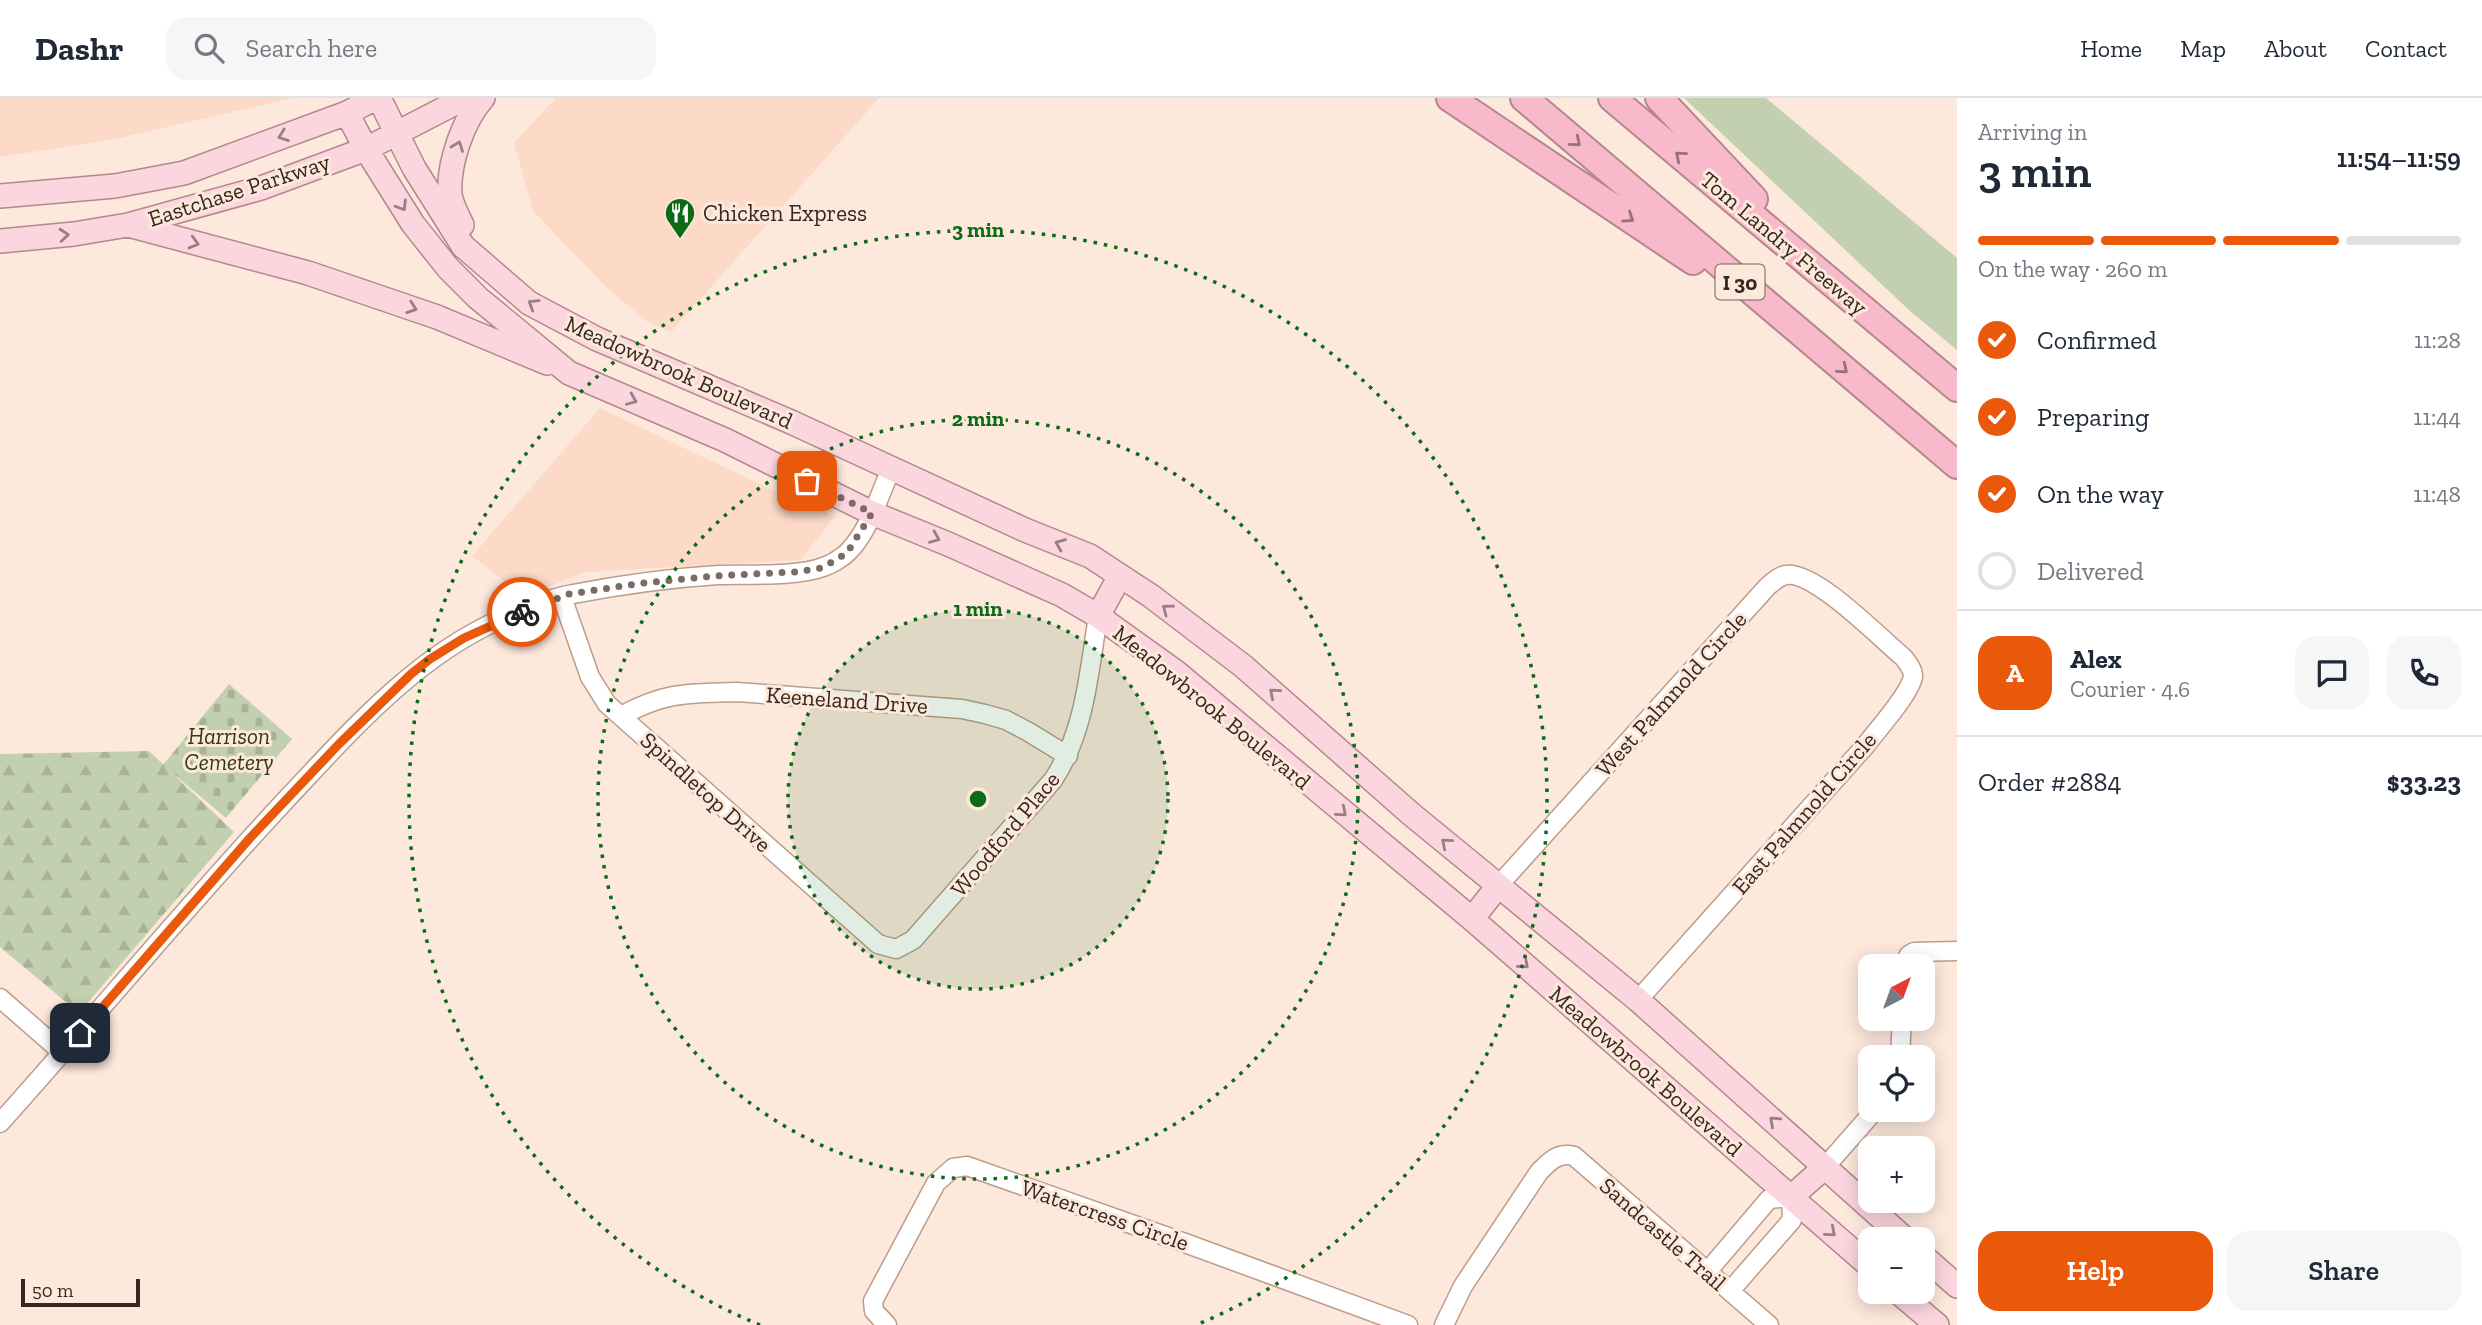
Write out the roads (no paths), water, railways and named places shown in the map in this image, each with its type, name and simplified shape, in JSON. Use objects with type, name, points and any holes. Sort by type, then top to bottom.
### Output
[{"type":"highway","points":[[1450,98],[1804,336]]},
{"type":"highway","name":"I 30","points":[[1524,98],[1957,465]]},
{"type":"highway","name":"Tom Landry Freeway","points":[[1612,98],[1957,388]]},
{"type":"highway","points":[[1658,98],[1844,295]]},
{"type":"main road","name":"Eastchase Parkway","points":[[0,196],[115,186],[184,173],[347,113],[377,98]]},
{"type":"main road","name":"Meadowbrook Boulevard","points":[[377,98],[414,168],[463,246],[529,303],[597,339],[791,422],[1025,530],[1090,556],[1151,596],[1243,666],[1411,814],[1638,1000],[1892,1227]]},
{"type":"main road","name":"Eastchase Parkway","points":[[0,241],[74,234],[128,225],[261,188],[366,149],[465,98]]},
{"type":"main road","points":[[475,257],[450,197],[451,169],[456,146],[483,98]]},
{"type":"main road","name":"Meadowbrook Boulevard","points":[[347,113],[413,224],[447,268],[478,298],[569,373],[725,440],[872,513],[1062,595],[1098,616],[1176,672],[1472,919],[1858,1256]]},
{"type":"main road","points":[[128,225],[321,277],[438,317],[569,373]]},
{"type":"main road","points":[[1098,616],[1120,576]]},
{"type":"main road","points":[[1472,919],[1498,886]]},
{"type":"main road","points":[[1791,1197],[1825,1167]]},
{"type":"main road","points":[[1935,1267],[1957,1286]]},
{"type":"main road","points":[[1912,1304],[1937,1325]]},
{"type":"street","points":[[0,1123],[250,838],[338,745],[430,659],[502,619],[562,597],[643,583],[822,568],[847,553],[872,513],[891,470]]},
{"type":"street","name":"West Palmnold Circle","points":[[1498,886],[1778,578],[1787,575],[1801,576],[1828,592],[1863,623]]},
{"type":"street","name":"Spindletop Drive","points":[[562,597],[590,677],[607,704],[878,944],[896,949]]},
{"type":"street","name":"Woodford Place","points":[[896,949],[913,940],[1053,780],[1068,756],[1085,699],[1098,616]]},
{"type":"street","name":"East Palmnold Circle","points":[[1638,1000],[1791,831],[1898,704],[1913,677],[1911,668],[1903,657],[1863,623]]},
{"type":"street","name":"Keeneland Drive","points":[[621,716],[662,697],[706,692],[962,709],[1006,720],[1068,756]]},
{"type":"street","points":[[1912,954],[1957,951]]},
{"type":"street","points":[[0,998],[64,1053]]},
{"type":"street","points":[[1825,1167],[1864,1122]]},
{"type":"street","name":"Sandcastle Trail","points":[[1444,1325],[1463,1286],[1539,1172],[1553,1158],[1565,1154],[1574,1156],[1769,1325]]},
{"type":"street","name":"Watercress Circle","points":[[887,1325],[874,1311],[873,1301],[936,1183],[953,1168],[967,1166],[1185,1242],[1408,1325]]},
{"type":"street","points":[[1707,1272],[1769,1199],[1791,1197],[1792,1220],[1730,1292]]},
{"type":"place","name":"Chicken Express","points":[[680,240]]},
{"type":"park label","name":"Harrison Cemetery","points":[[229,749]]}]
